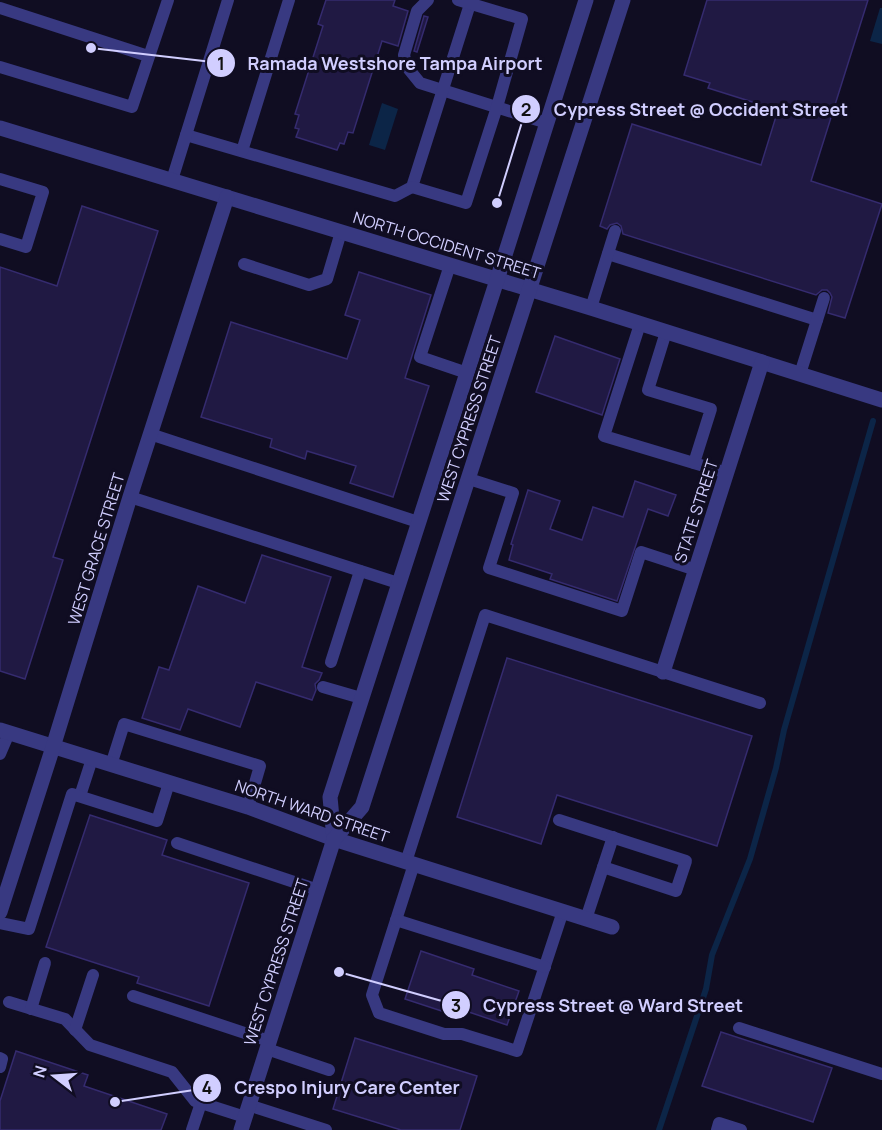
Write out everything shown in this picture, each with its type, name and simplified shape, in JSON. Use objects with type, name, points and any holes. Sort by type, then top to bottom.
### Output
[{"type":"street","name":"WEST CYPRESS STREET","points":[[245,1118],[334,839],[330,797],[586,0]]},
{"type":"street","name":"WEST CYPRESS STREET","points":[[334,839],[362,807],[469,479],[618,1]]},
{"type":"street","name":"NORTH OCCIDENT STREET","points":[[0,128],[591,308],[882,400]]},
{"type":"street","name":"WEST GRACE STREET","points":[[0,912],[5,880],[53,747],[130,497],[227,197]]},
{"type":"street","name":"STATE STREET","points":[[663,672],[762,362]]},
{"type":"street","name":"NORTH WARD STREET","points":[[4,731],[248,807],[334,839],[612,927]]},
{"type":"lane","points":[[0,66],[132,107],[166,0]]},
{"type":"lane","points":[[172,180],[228,0]]},
{"type":"lane","points":[[242,151],[289,0]]},
{"type":"lane","points":[[428,0],[417,11],[404,55],[407,67],[420,83],[547,123]]},
{"type":"lane","points":[[186,135],[395,196],[412,187],[443,90],[464,2],[522,19],[466,203],[412,187]]},
{"type":"lane","points":[[0,8],[148,56]]},
{"type":"lane","points":[[0,179],[43,192],[26,247],[0,239]]},
{"type":"lane","points":[[591,308],[615,231]]},
{"type":"lane","points":[[244,264],[309,285],[327,279],[341,232]]},
{"type":"lane","points":[[608,254],[817,320]]},
{"type":"lane","points":[[450,265],[420,357],[467,373]]},
{"type":"lane","points":[[800,374],[824,298]]},
{"type":"lane","points":[[640,324],[604,436],[727,473]]},
{"type":"lane","points":[[666,332],[648,390],[711,409],[694,463]]},
{"type":"lane","points":[[150,434],[418,522]]},
{"type":"lane","points":[[469,479],[513,493],[489,568],[622,611],[641,552],[696,570]]},
{"type":"lane","points":[[130,497],[398,583]]},
{"type":"lane","points":[[331,662],[360,571]]},
{"type":"lane","points":[[563,911],[517,1051],[462,1034],[444,1034],[379,1013],[372,995],[485,615],[760,703]]},
{"type":"lane","points":[[322,687],[361,698]]},
{"type":"lane","points":[[111,765],[124,724],[135,727],[260,766],[248,807]]},
{"type":"lane","points":[[0,754],[4,731]]},
{"type":"lane","points":[[80,796],[92,759]]},
{"type":"lane","points":[[0,923],[29,929],[72,794],[157,821],[169,783]]},
{"type":"lane","points":[[559,820],[686,861],[676,891],[603,867]]},
{"type":"lane","points":[[586,919],[613,837]]},
{"type":"lane","points":[[177,843],[318,890]]},
{"type":"lane","points":[[396,920],[544,967]]},
{"type":"lane","points":[[32,1009],[45,963]]},
{"type":"lane","points":[[75,1030],[93,975]]},
{"type":"lane","points":[[133,996],[268,1045],[328,1070]]},
{"type":"lane","points":[[9,1002],[65,1019],[90,1045],[172,1072],[195,1101],[245,1118],[326,1130]]},
{"type":"lane","points":[[739,1028],[882,1074]]},
{"type":"lane","points":[[0,1058],[3,1059],[0,1067]]},
{"type":"lane","points":[[192,1130],[201,1103]]},
{"type":"lane","points":[[717,1130],[719,1123],[741,1130]]},
{"type":"water","points":[[880,8],[882,8],[882,44],[870,41]]},
{"type":"water","points":[[382,103],[398,109],[385,150],[369,145]]},
{"type":"building","points":[[326,0],[395,0],[393,6],[408,11],[398,46],[382,41],[353,133],[348,132],[344,144],[340,143],[337,150],[296,137],[299,129],[295,128],[299,115],[295,114],[323,26],[318,24]]},
{"type":"building","points":[[707,0],[868,0],[811,181],[882,204],[845,318],[828,313],[832,297],[827,290],[822,290],[816,295],[623,234],[621,226],[617,223],[610,225],[607,229],[600,226],[632,124],[761,165],[778,110],[708,88],[710,83],[684,75]]},
{"type":"building","points":[[424,16],[428,17],[417,52],[414,51]]},
{"type":"building","points":[[82,206],[158,231],[53,557],[63,560],[25,679],[0,671],[0,267],[57,286]]},
{"type":"building","points":[[359,272],[431,295],[405,378],[429,386],[393,497],[350,483],[356,466],[307,451],[305,459],[270,447],[272,439],[201,417],[231,322],[347,359],[360,320],[345,315]]},
{"type":"building","points":[[555,336],[620,359],[602,415],[536,392]]},
{"type":"building","points":[[635,481],[676,495],[668,516],[648,509],[617,601],[550,579],[552,574],[509,560],[513,545],[511,544],[528,490],[560,501],[550,529],[582,540],[593,507],[623,517]]},
{"type":"building","points":[[262,555],[331,577],[302,667],[322,673],[315,684],[316,690],[312,700],[256,682],[240,727],[188,709],[180,730],[142,718],[159,667],[169,670],[198,586],[245,603]]},
{"type":"building","points":[[507,658],[752,736],[717,846],[557,795],[541,844],[457,817]]},
{"type":"building","points":[[90,815],[167,840],[162,855],[249,883],[209,1006],[137,983],[139,977],[46,947]]},
{"type":"building","points":[[421,951],[474,969],[472,975],[519,991],[507,1025],[463,1010],[460,1017],[405,999]]},
{"type":"building","points":[[721,1032],[832,1068],[813,1122],[702,1086]]},
{"type":"building","points":[[355,1038],[477,1076],[460,1130],[401,1130],[333,1109]]},
{"type":"building","points":[[16,1051],[88,1075],[84,1086],[167,1114],[161,1130],[0,1130],[0,1101]]},
{"type":"waterway","points":[[659,1130],[706,989],[712,955],[750,859],[776,768],[784,730],[873,421]]},
{"type":"place","name":"Ramada Westshore Tampa Airport","points":[[91,48]]},
{"type":"place","name":"Cypress Street @ Occident Street","points":[[497,203]]},
{"type":"place","name":"Cypress Street @ Ward Street","points":[[339,972]]},
{"type":"place","name":"Crespo Injury Care Center","points":[[115,1102]]}]
